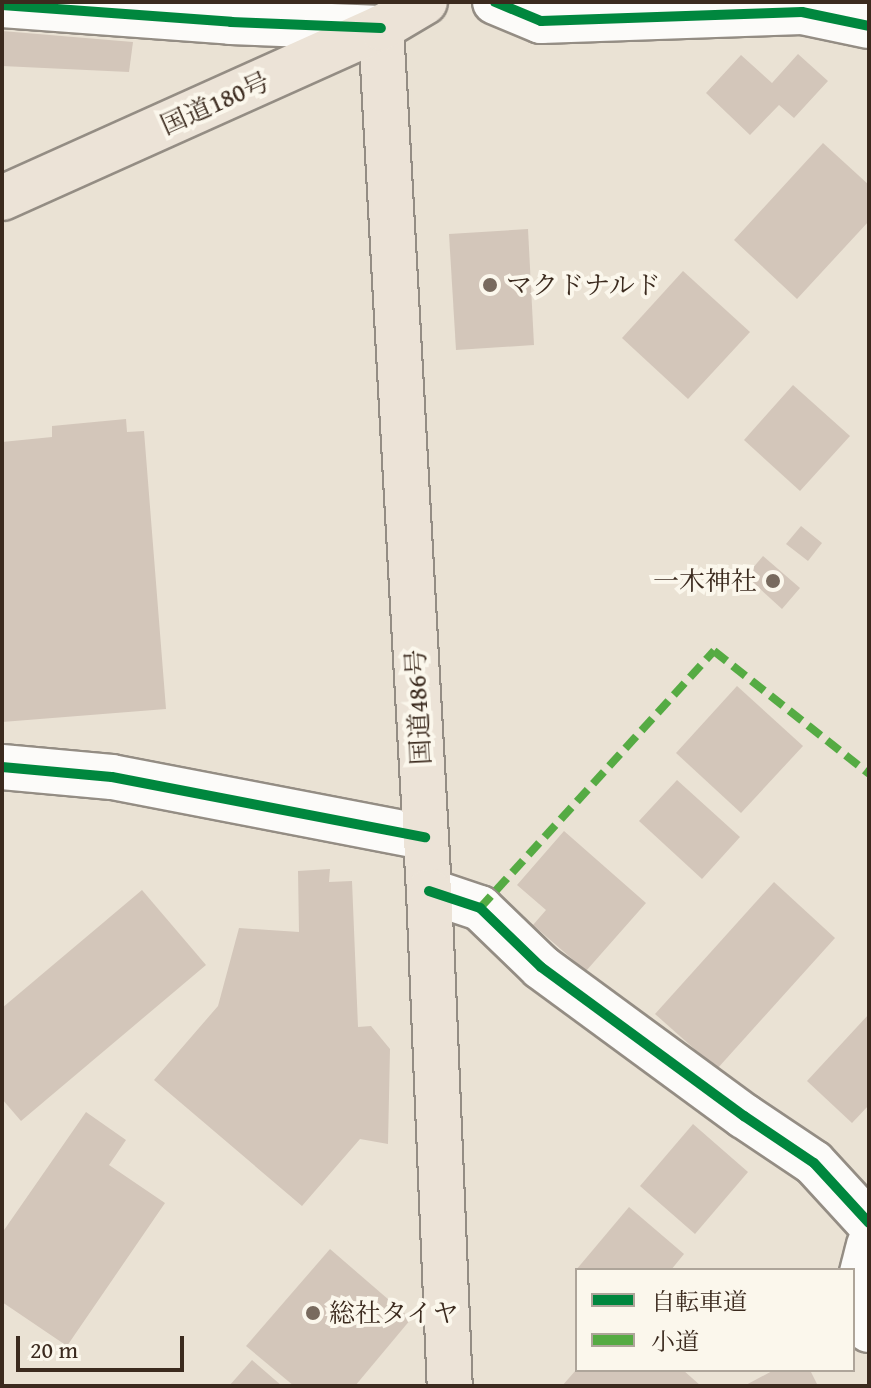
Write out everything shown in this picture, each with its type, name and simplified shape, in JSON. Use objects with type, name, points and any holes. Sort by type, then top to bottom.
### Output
[{"type":"highway","name":"国道180号","points":[[2,198],[381,28],[425,2]]},
{"type":"highway","name":"国道486号","points":[[381,28],[429,891],[450,1386]]},
{"type":"street","points":[[495,2],[541,21],[802,12],[869,26]]},
{"type":"street","points":[[2,5],[231,22],[381,28]]},
{"type":"street","points":[[2,767],[112,777],[425,837]]},
{"type":"street","points":[[429,891],[480,908],[541,967],[744,1116],[814,1163],[869,1223]]},
{"type":"street","points":[[855,1300],[869,1245]]},
{"type":"street","points":[[855,1306],[869,1330]]},
{"type":"building","points":[[2,31],[133,42],[129,72],[2,66]]},
{"type":"building","points":[[798,54],[828,81],[794,118],[779,105],[750,135],[706,93],[741,55],[772,83]]},
{"type":"building","points":[[823,143],[869,185],[869,221],[797,299],[734,240]]},
{"type":"building","points":[[528,229],[534,345],[456,350],[449,234]]},
{"type":"building","points":[[683,271],[750,332],[688,399],[622,338]]},
{"type":"building","points":[[793,385],[850,436],[800,491],[744,440]]},
{"type":"building","points":[[126,419],[127,432],[144,431],[166,709],[2,722],[2,442],[52,437],[52,426]]},
{"type":"building","points":[[801,526],[822,543],[808,561],[786,544]]},
{"type":"building","points":[[763,556],[800,588],[782,609],[746,576]]},
{"type":"building","points":[[737,686],[803,746],[741,813],[676,753]]},
{"type":"building","points":[[677,780],[740,837],[702,879],[639,821]]},
{"type":"building","points":[[564,831],[646,903],[586,971],[533,925],[546,910],[517,885]]},
{"type":"building","points":[[330,869],[329,882],[352,881],[358,1027],[371,1026],[390,1049],[388,1144],[360,1139],[302,1206],[154,1080],[218,1006],[239,928],[299,932],[298,871]]},
{"type":"building","points":[[774,882],[835,938],[717,1069],[655,1014]]},
{"type":"building","points":[[142,890],[206,965],[21,1121],[2,1099],[2,1008]]},
{"type":"building","points":[[869,1014],[869,1105],[852,1123],[807,1081]]},
{"type":"building","points":[[86,1112],[126,1140],[109,1165],[165,1203],[67,1346],[2,1302],[2,1233]]},
{"type":"building","points":[[693,1124],[748,1172],[695,1234],[640,1186]]},
{"type":"building","points":[[629,1207],[684,1254],[673,1268],[578,1268]]},
{"type":"building","points":[[330,1249],[411,1319],[355,1386],[294,1386],[246,1346]]},
{"type":"building","points":[[252,1360],[282,1386],[229,1386]]},
{"type":"building","points":[[575,1371],[685,1372],[701,1386],[562,1386]]},
{"type":"building","points":[[770,1372],[811,1372],[818,1386],[744,1386]]},
{"type":"marked path","points":[[480,908],[714,651],[869,774]]},
{"type":"cycle path","points":[[495,2],[541,21],[802,12],[869,26]]},
{"type":"cycle path","points":[[2,5],[231,22],[381,28]]},
{"type":"cycle path","points":[[2,767],[112,777],[425,837]]},
{"type":"cycle path","points":[[429,891],[480,908],[541,967],[744,1116],[814,1163],[869,1223]]},
{"type":"place","name":"マクドナルド","points":[[490,285]]},
{"type":"place","name":"一木神社","points":[[773,581]]},
{"type":"place","name":"総社タイヤ","points":[[313,1313]]}]
